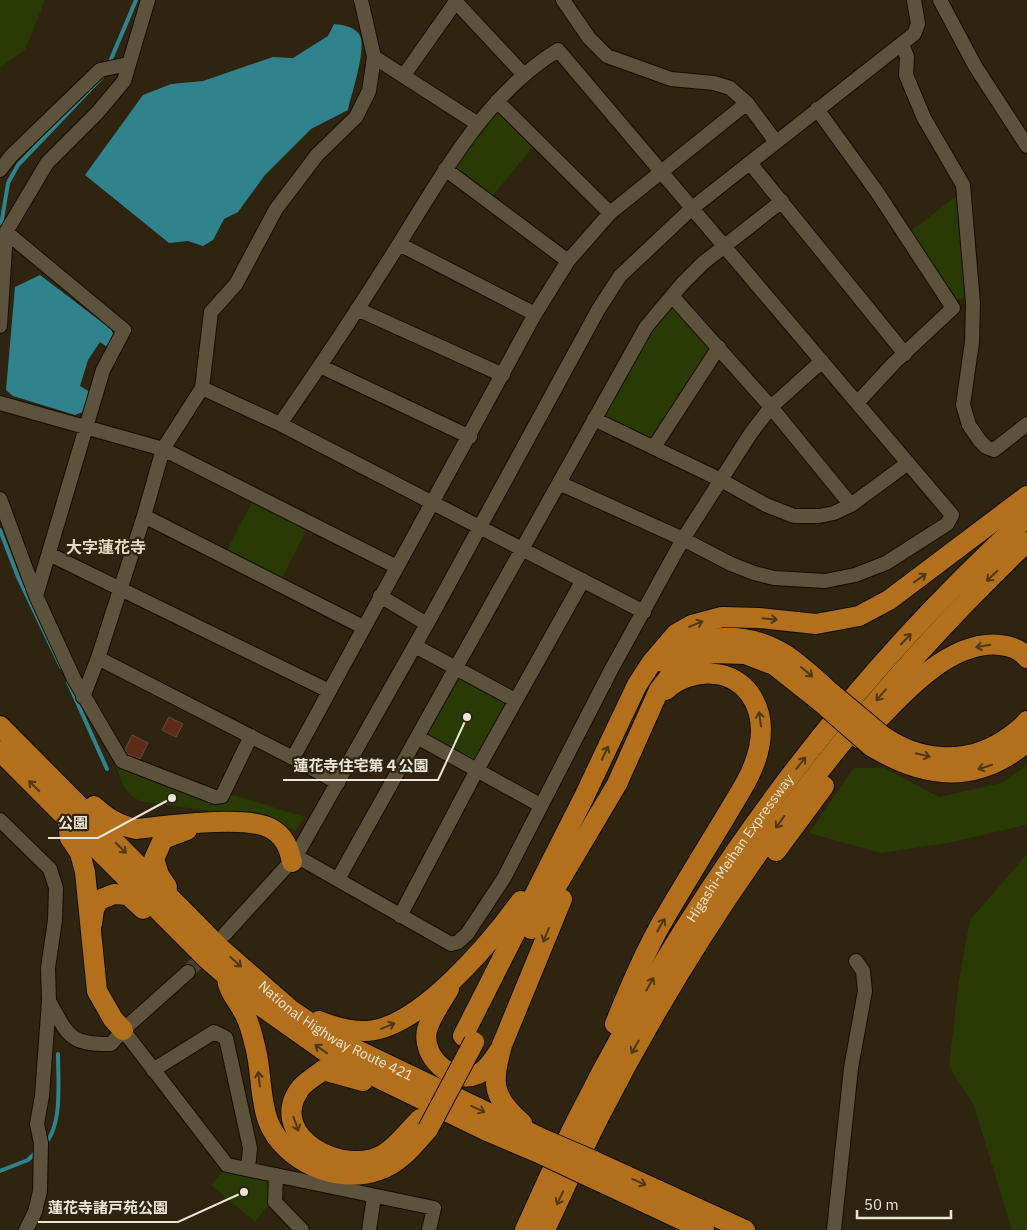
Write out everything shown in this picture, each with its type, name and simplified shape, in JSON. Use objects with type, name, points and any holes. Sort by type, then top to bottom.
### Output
[{"type":"highway","points":[[469,1039],[637,685],[652,662],[676,634],[706,620],[722,617],[749,617],[816,624],[859,616],[895,596],[1027,496]]},
{"type":"highway","name":"Higashi-Meihan Expressway","points":[[525,1230],[579,1114],[618,1041],[674,942],[726,863],[816,743],[905,640],[962,580],[1027,517]]},
{"type":"highway","name":"Higashi-Meihan Expressway","points":[[545,1230],[595,1122],[652,1017],[691,952],[742,874],[831,754],[918,652],[976,591],[1027,542]]},
{"type":"highway","points":[[637,685],[675,650],[701,640],[728,638],[754,641],[786,655],[826,698],[875,740],[896,761],[911,767],[926,771],[958,772],[977,769],[998,762],[1027,742]]},
{"type":"highway","points":[[652,1017],[852,748],[912,686],[948,659],[978,646],[994,644],[1010,646],[1027,658]]},
{"type":"highway","points":[[540,1143],[501,1102],[495,1078],[502,1045],[553,917],[602,810],[652,709],[659,690],[676,668],[700,656],[714,652],[745,654],[761,658],[826,698]]},
{"type":"highway","points":[[579,1114],[635,974],[672,904],[744,785],[759,749],[761,736],[758,707],[747,690],[728,677],[705,674],[680,680],[666,691],[652,709]]},
{"type":"highway","points":[[875,740],[923,755],[939,758],[958,757],[988,750],[1014,734],[1027,721]]},
{"type":"highway","name":"National Highway Route 421","points":[[0,726],[220,948],[291,1010],[334,1039],[591,1169],[704,1230]]},
{"type":"highway","name":"National Highway Route 421","points":[[0,751],[187,939],[229,985],[329,1054],[485,1130],[540,1143]]},
{"type":"highway","points":[[40,766],[76,790],[106,817],[121,825],[136,828],[240,822],[270,828],[288,844],[294,859]]},
{"type":"highway","points":[[291,1010],[352,1031],[381,1029],[414,1011],[479,954],[515,909],[584,797]]},
{"type":"highway","points":[[90,932],[94,908],[99,900],[114,894],[128,895],[167,932],[229,985],[246,1016],[256,1046],[260,1087],[268,1122],[288,1150],[311,1167],[346,1176],[379,1170],[404,1157],[531,928],[602,810]]},
{"type":"highway","points":[[68,819],[70,838],[80,853],[85,872],[97,991],[113,1019],[123,1030]]},
{"type":"highway","points":[[178,905],[159,875],[154,859],[163,839],[182,831],[240,822]]},
{"type":"highway","points":[[167,932],[187,939]]},
{"type":"highway","points":[[458,974],[428,1029],[429,1051],[434,1061],[455,1074],[476,1075],[486,1068],[502,1045]]},
{"type":"highway","points":[[424,1124],[385,1154],[369,1160],[349,1161],[329,1158],[311,1148],[294,1127],[292,1109],[299,1089],[323,1070],[359,1079],[449,1122],[485,1130]]},
{"type":"highway","name":"National Highway Route 421","points":[[591,1169],[745,1230]]},
{"type":"street","points":[[0,326],[6,232],[47,163],[98,113],[124,81],[148,0]]},
{"type":"street","points":[[83,697],[98,658],[144,516],[163,449],[202,388],[211,312],[236,284],[276,209],[317,155],[356,117],[369,91],[374,57],[361,0]]},
{"type":"street","points":[[563,0],[589,38],[607,56],[671,79],[714,83],[730,88],[746,103],[776,142]]},
{"type":"street","points":[[225,934],[294,859],[415,646],[598,310],[620,276],[691,208],[887,53],[914,34],[918,24],[914,0]]},
{"type":"street","points":[[940,0],[975,66],[1027,146]]},
{"type":"street","points":[[404,75],[457,1],[524,75]]},
{"type":"street","points":[[902,44],[907,57],[906,75],[924,118],[963,185],[973,303],[972,342],[963,405],[969,426],[986,447],[994,450],[1027,424]]},
{"type":"street","points":[[280,424],[357,309],[445,169],[478,124],[497,101],[524,75],[558,50],[662,170],[691,208],[726,246],[952,514],[947,524],[874,569],[825,581],[774,578],[754,574],[731,564],[683,539],[559,482]]},
{"type":"street","points":[[374,57],[478,124]]},
{"type":"street","points":[[0,169],[100,70],[128,64]]},
{"type":"street","points":[[497,101],[610,213]]},
{"type":"street","points":[[293,758],[380,596],[434,504],[535,314],[568,261],[610,213],[746,103]]},
{"type":"street","points":[[817,109],[877,192],[953,308]]},
{"type":"street","points":[[750,163],[905,354]]},
{"type":"street","points":[[445,169],[568,261]]},
{"type":"street","points":[[338,879],[646,327],[703,263],[782,201]]},
{"type":"street","points":[[6,232],[124,330],[103,370],[36,596]]},
{"type":"street","points":[[399,244],[535,314]]},
{"type":"street","points":[[672,296],[771,407],[851,505]]},
{"type":"street","points":[[858,402],[953,308],[973,303]]},
{"type":"street","points":[[357,309],[503,375]]},
{"type":"street","points":[[654,448],[719,347]]},
{"type":"street","points":[[294,859],[338,879],[451,944],[458,942],[467,934],[504,878],[611,670],[683,539],[771,407],[822,361]]},
{"type":"street","points":[[320,366],[470,437]]},
{"type":"street","points":[[202,388],[280,424],[520,550],[644,612]]},
{"type":"street","points":[[0,403],[163,449],[397,567]]},
{"type":"street","points":[[594,419],[721,480],[766,505],[794,516],[819,516],[851,505],[908,463]]},
{"type":"street","points":[[0,499],[36,596],[83,697],[122,761],[215,797],[222,796],[251,736]]},
{"type":"street","points":[[144,516],[363,627]]},
{"type":"street","points":[[49,554],[120,587],[329,691]]},
{"type":"street","points":[[400,916],[476,770],[582,580]]},
{"type":"street","points":[[380,596],[427,624]]},
{"type":"street","points":[[415,646],[515,700]]},
{"type":"street","points":[[98,658],[338,783]]},
{"type":"street","points":[[417,737],[540,805]]},
{"type":"street","points":[[0,820],[50,869],[56,888],[56,920],[48,968],[49,1001],[42,1096],[37,1124],[40,1149],[38,1202],[26,1230]]},
{"type":"street","points":[[834,1230],[852,1068],[865,991],[863,971],[856,961]]},
{"type":"street","points":[[49,1001],[64,1028],[78,1042],[90,1045],[111,1044],[123,1030],[188,972]]},
{"type":"street","points":[[123,1030],[227,1164],[374,1197],[434,1208],[429,1230]]},
{"type":"street","points":[[154,1070],[214,1032],[226,1038],[250,1148],[248,1169]]},
{"type":"street","points":[[276,1175],[275,1202],[302,1230]]},
{"type":"street","points":[[369,1230],[374,1197]]},
{"type":"green space","points":[[0,0],[45,0],[25,50],[0,68]]},
{"type":"green space","points":[[499,108],[535,144],[491,198],[451,169]]},
{"type":"green space","points":[[958,195],[968,298],[954,300],[908,233]]},
{"type":"green space","points":[[672,303],[711,348],[652,440],[601,417],[650,331]]},
{"type":"green space","points":[[254,498],[309,525],[281,580],[226,552]]},
{"type":"green space","points":[[457,672],[511,700],[477,763],[424,734]]},
{"type":"green space","points":[[116,763],[224,803],[230,794],[305,817],[295,831],[270,816],[255,812],[217,812],[140,801],[126,790]]},
{"type":"green space","points":[[1027,765],[1027,827],[1025,825],[953,842],[881,853],[809,833],[854,768],[884,768],[939,797],[1002,783]]},
{"type":"green space","points":[[1027,854],[1027,1230],[1012,1230],[974,1106],[949,1066],[959,980],[970,920]]},
{"type":"green space","points":[[225,1168],[271,1178],[267,1200],[270,1203],[255,1222],[211,1185]]},
{"type":"water","points":[[334,24],[354,29],[359,34],[361,40],[362,49],[358,71],[348,110],[311,129],[265,175],[238,212],[224,219],[213,240],[203,246],[188,241],[169,243],[85,175],[143,95],[171,84],[203,81],[273,57],[293,58],[328,36]]},
{"type":"water","points":[[40,275],[111,329],[114,336],[107,347],[100,342],[88,360],[80,386],[90,392],[83,412],[75,415],[13,396],[6,390],[15,287]]},
{"type":"building","points":[[169,717],[183,724],[176,737],[162,730]]},
{"type":"building","points":[[132,735],[148,743],[140,759],[128,754],[125,750]]},
{"type":"waterway","points":[[109,64],[136,0]]},
{"type":"waterway","points":[[0,232],[8,183],[18,165],[102,77]]},
{"type":"waterway","points":[[0,530],[18,577],[61,667]]},
{"type":"waterway","points":[[68,682],[107,769]]},
{"type":"waterway","points":[[44,1145],[50,1137],[57,1114],[59,1089],[58,1054]]},
{"type":"waterway","points":[[0,1171],[28,1160],[37,1151]]},
{"type":"tunnel","points":[[188,972],[210,949]]},
{"type":"place","name":"蓮花寺住宅第４公園","points":[[467,717]]},
{"type":"place","name":"公園","points":[[172,798]]},
{"type":"place","name":"蓮花寺諸戸苑公園","points":[[244,1192]]},
{"type":"district","name":"大字蓮花寺","points":[[106,547]]}]
